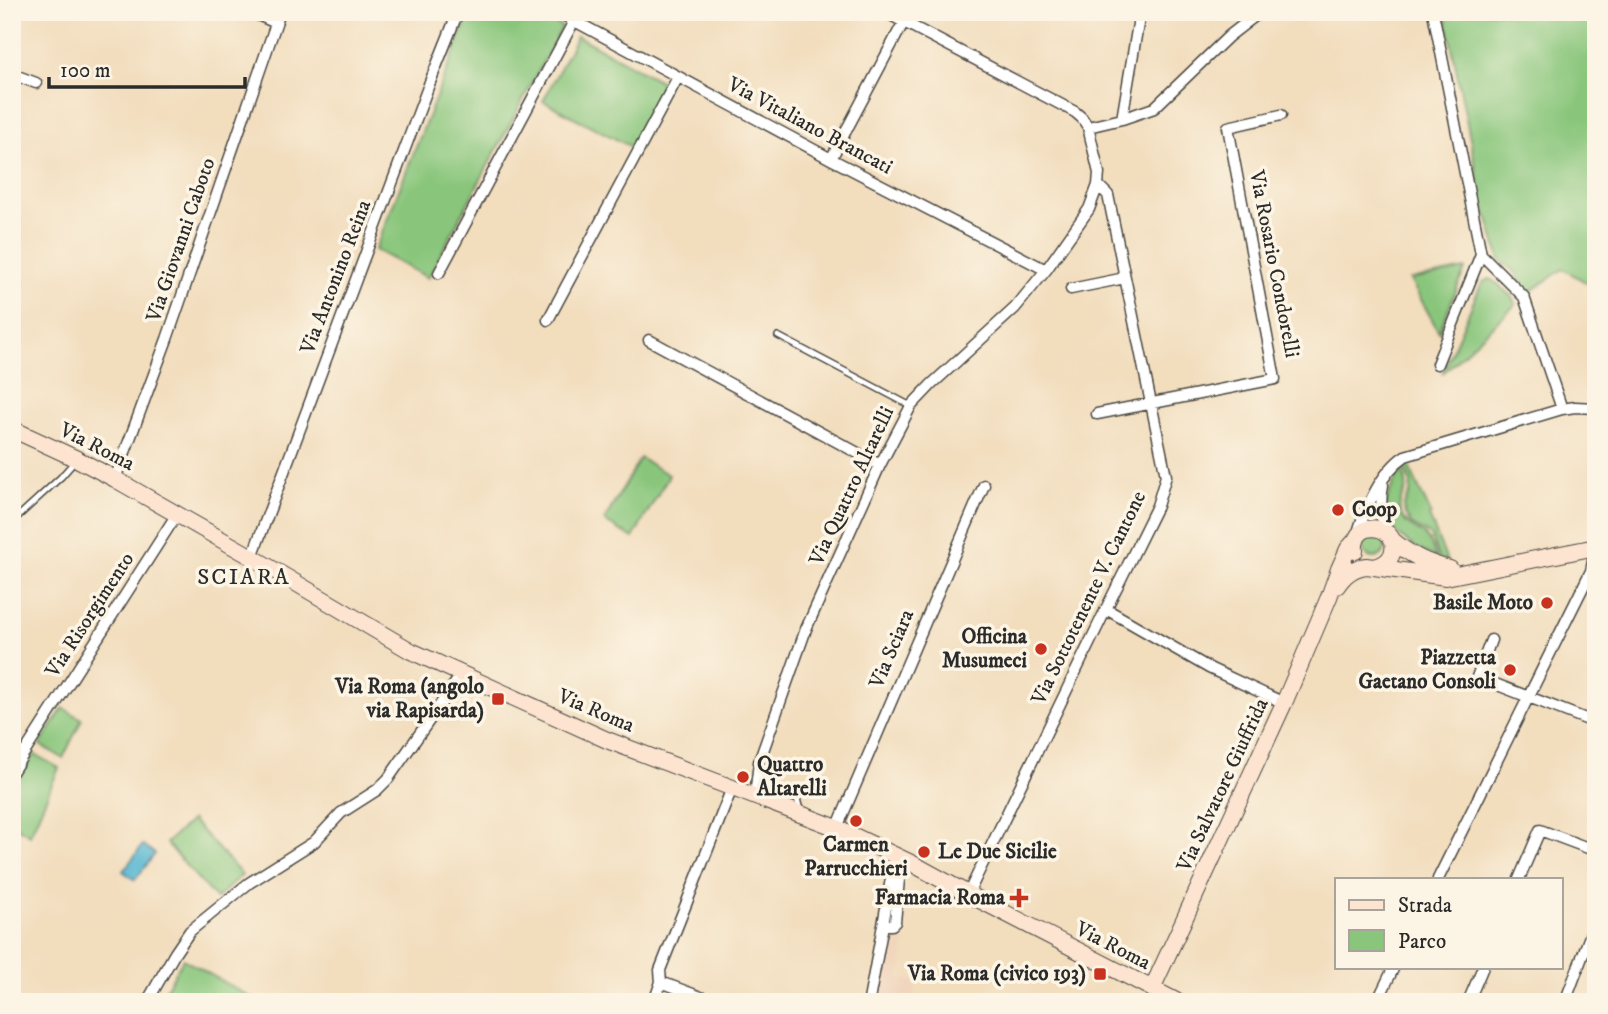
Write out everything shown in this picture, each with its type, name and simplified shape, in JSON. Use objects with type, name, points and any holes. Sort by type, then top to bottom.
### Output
[{"type":"main road","name":"Via Roma","points":[[12,429],[77,458],[115,479],[411,651],[598,736],[732,788],[756,789],[801,814],[898,857],[1149,996],[1178,1002]]},
{"type":"main road","points":[[1477,571],[1436,566],[1400,547],[1380,529],[1362,531],[1356,539],[1354,548],[1361,562],[1371,566],[1446,577],[1477,571],[1596,547]]},
{"type":"main road","points":[[1329,597],[1348,573],[1359,566],[1382,565],[1390,557],[1393,550],[1389,536]]},
{"type":"main road","name":"Via Salvatore Giuffrida","points":[[1149,996],[1284,703],[1348,549],[1356,539]]},
{"type":"street","points":[[251,12],[278,18]]},
{"type":"street","name":"Via Antonino Reina","points":[[252,557],[458,12]]},
{"type":"street","name":"Via Vitaliano Brancati","points":[[558,12],[831,159],[1046,270]]},
{"type":"street","points":[[885,12],[907,17],[1075,112],[1088,127],[1099,173],[1098,185]]},
{"type":"street","points":[[1122,119],[1140,12]]},
{"type":"street","points":[[1088,127],[1122,119],[1163,102],[1228,36],[1260,12]]},
{"type":"street","points":[[1433,12],[1481,254],[1437,364]]},
{"type":"street","points":[[831,159],[907,17]]},
{"type":"street","name":"Via Giovanni Caboto","points":[[115,479],[167,339],[278,18]]},
{"type":"street","points":[[439,273],[574,21]]},
{"type":"street","points":[[12,74],[36,83]]},
{"type":"street","points":[[548,320],[678,77]]},
{"type":"street","name":"Via Rosario Condorelli","points":[[1151,403],[1275,379],[1228,127],[1281,115]]},
{"type":"street","name":"Via Sottotenente V. Cantone","points":[[968,894],[1157,506],[1166,476],[1108,195],[1098,185]]},
{"type":"street","name":"Via Quattro Altarelli","points":[[756,789],[760,762],[806,629],[880,465],[911,405],[1015,308],[1089,209],[1098,185]]},
{"type":"street","points":[[1481,254],[1524,297],[1562,409]]},
{"type":"street","points":[[1071,289],[1125,278]]},
{"type":"street","points":[[649,340],[880,465]]},
{"type":"street","points":[[1097,414],[1151,403]]},
{"type":"street","points":[[1356,539],[1359,526],[1376,491],[1392,467],[1405,456],[1562,409],[1596,408]]},
{"type":"street","points":[[1385,476],[1381,514],[1389,536]]},
{"type":"street","name":"Via Sciara","points":[[837,828],[984,485]]},
{"type":"street","name":"Via Risorgimento","points":[[12,772],[177,514]]},
{"type":"street","points":[[1438,878],[1591,571],[1596,547]]},
{"type":"street","points":[[1105,609],[1209,668],[1284,703]]},
{"type":"street","points":[[1492,640],[1477,677],[1596,723]]},
{"type":"street","points":[[147,1002],[190,931],[256,878],[302,852],[341,813],[377,790],[388,779],[461,675]]},
{"type":"street","points":[[654,1002],[660,982],[660,970],[732,788]]},
{"type":"street","points":[[1520,878],[1540,830],[1596,851]]},
{"type":"street","points":[[869,1000],[883,925],[892,925],[895,922],[898,857]]},
{"type":"street","points":[[1565,1002],[1596,920]]},
{"type":"street","points":[[1377,1002],[1394,968]]},
{"type":"street","points":[[1468,1002],[1483,968]]},
{"type":"street","points":[[660,982],[715,1002]]},
{"type":"lane","points":[[778,336],[911,405]]},
{"type":"lane","points":[[12,522],[61,477],[77,458]]},
{"type":"shaded area","points":[[889,938],[905,941],[899,979],[915,980],[914,1002],[853,1002],[877,1000]]},
{"type":"green space","points":[[470,12],[535,12],[562,27],[428,278],[375,250]]},
{"type":"green space","points":[[1445,12],[1596,12],[1596,288],[1563,269],[1531,291],[1519,281],[1517,274],[1500,260],[1482,199]]},
{"type":"green space","points":[[577,36],[664,83],[631,147],[543,101]]},
{"type":"green space","points":[[1465,269],[1439,332],[1410,280]]},
{"type":"green space","points":[[1489,279],[1511,296],[1516,304],[1442,374],[1480,287]]},
{"type":"green space","points":[[640,458],[669,475],[633,538],[604,521]]},
{"type":"green space","points":[[1408,465],[1431,514],[1429,516],[1447,561],[1439,559],[1431,536],[1411,524],[1405,514],[1404,505],[1411,483],[1403,467]]},
{"type":"green space","points":[[1401,470],[1406,489],[1400,502],[1400,511],[1408,524],[1429,540],[1436,558],[1407,542],[1390,524],[1387,502]]},
{"type":"green space","points":[[1374,536],[1382,539],[1385,547],[1382,555],[1374,558],[1366,555],[1363,547],[1366,539]]},
{"type":"green space","points":[[63,708],[82,719],[63,758],[40,745]]},
{"type":"green space","points":[[34,754],[59,768],[30,835],[12,824],[12,789]]},
{"type":"green space","points":[[192,820],[242,875],[216,899],[166,843]]},
{"type":"green space","points":[[183,959],[259,1002],[183,1002],[165,991]]},
{"type":"water","points":[[143,845],[155,854],[135,880],[123,871]]},
{"type":"place","name":"Coop","points":[[1338,510]]},
{"type":"place","name":"Basile Moto","points":[[1547,603]]},
{"type":"place","name":"Officina Musumeci","points":[[1041,649]]},
{"type":"place","name":"Piazzetta Gaetano Consoli","points":[[1510,670]]},
{"type":"place","name":"Via Roma (angolo via Rapisarda)","points":[[498,699]]},
{"type":"place","name":"Quattro Altarelli","points":[[743,777]]},
{"type":"place","name":"Carmen Parrucchieri","points":[[856,821]]},
{"type":"place","name":"Le Due Sicilie","points":[[924,852]]},
{"type":"place","name":"Farmacia Roma","points":[[1019,898]]},
{"type":"place","name":"Via Roma (civico 193)","points":[[1100,974]]},
{"type":"district","name":"SCIARA","points":[[244,577]]}]
